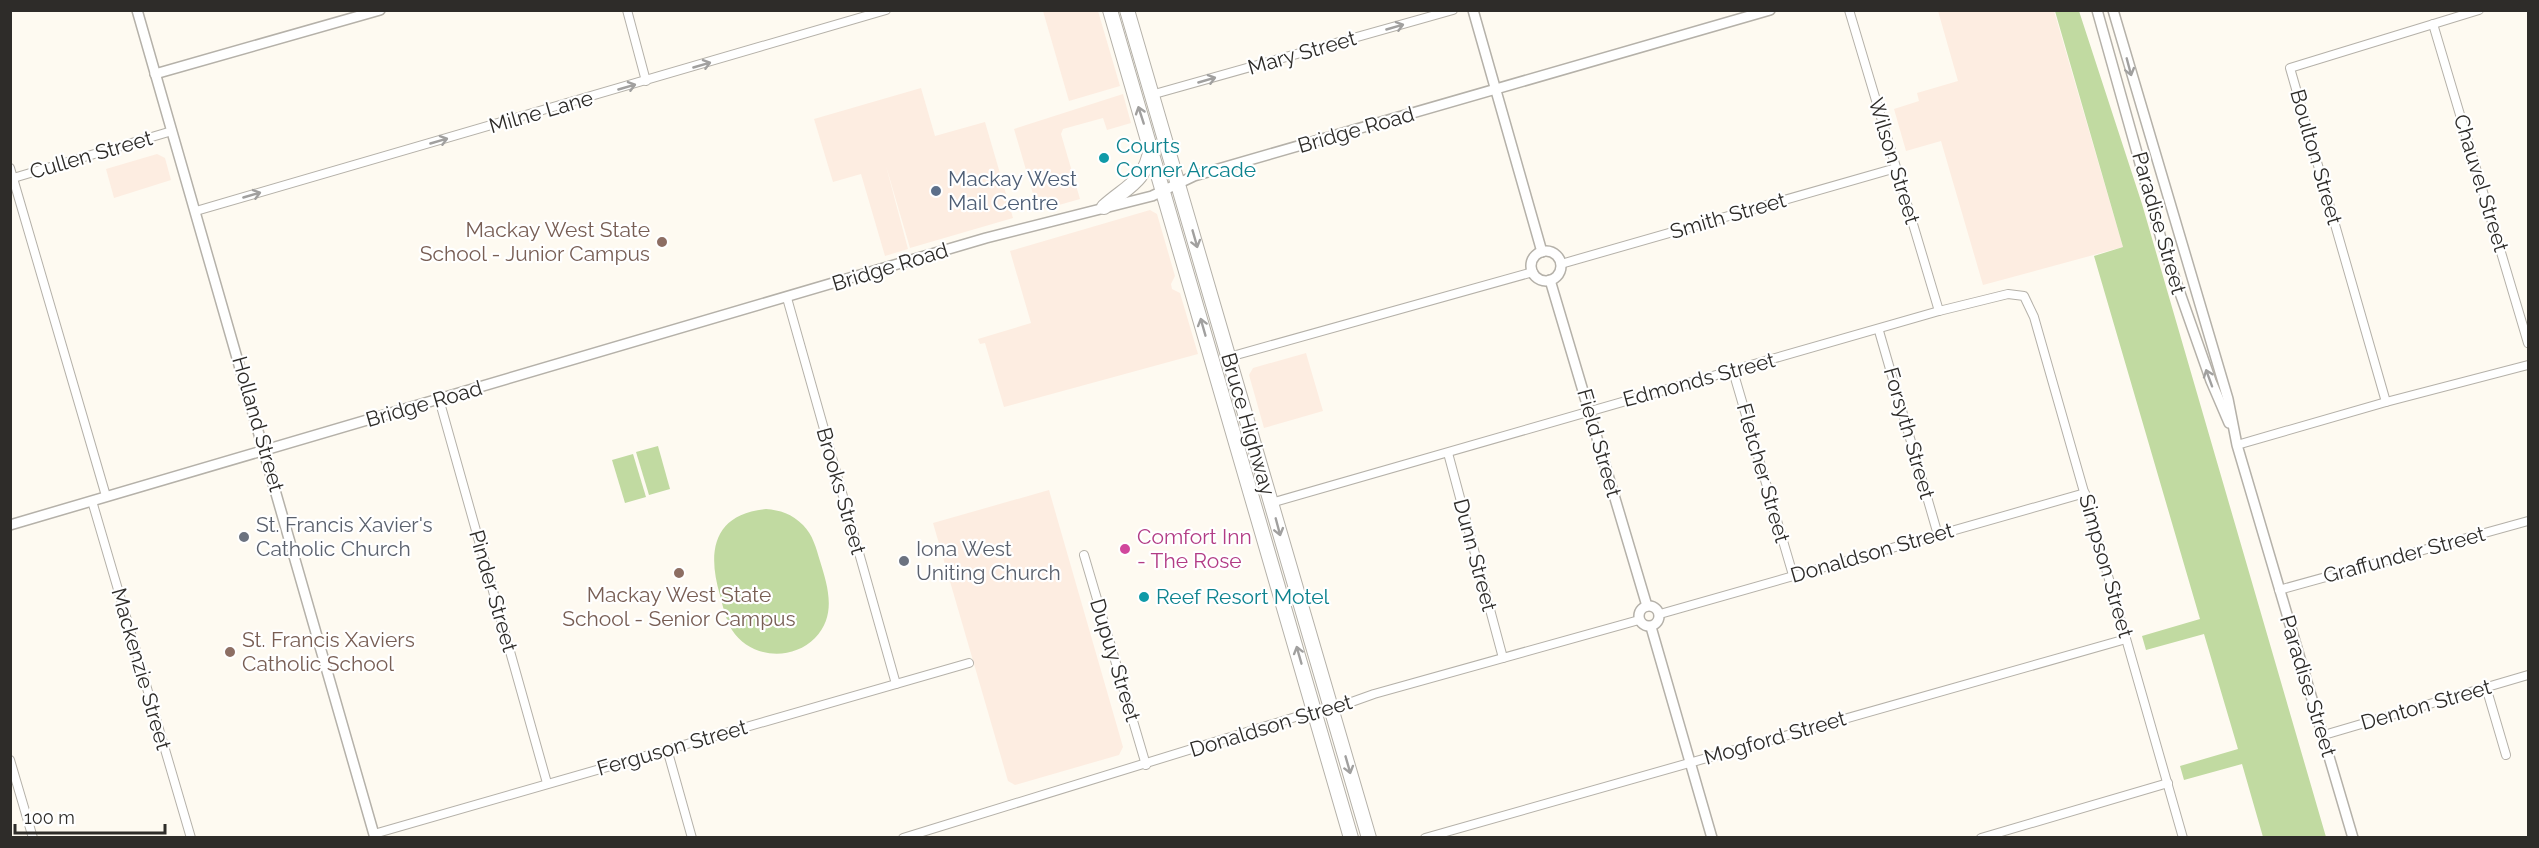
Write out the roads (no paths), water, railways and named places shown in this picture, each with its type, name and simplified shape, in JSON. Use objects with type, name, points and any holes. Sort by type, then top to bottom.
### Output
[{"type":"highway","name":"Bruce Highway","points":[[1110,10],[1351,837]]},
{"type":"highway","name":"Bruce Highway","points":[[1127,10],[1369,837]]},
{"type":"highway","points":[[1104,207],[1138,182],[1149,160],[1151,147]]},
{"type":"street","name":"Holland Street","points":[[137,10],[266,450],[375,836]]},
{"type":"street","points":[[155,74],[380,10]]},
{"type":"street","points":[[627,10],[646,81]]},
{"type":"street","name":"Milne Lane","points":[[196,211],[886,10]]},
{"type":"street","name":"Mary Street","points":[[1150,95],[1453,10]]},
{"type":"street","points":[[1473,10],[1542,252]]},
{"type":"street","name":"Bridge Road","points":[[10,525],[986,238],[1164,191],[1194,176],[1770,10]]},
{"type":"street","name":"Wilson Street","points":[[1849,10],[1939,311]]},
{"type":"street","name":"Paradise Street","points":[[2097,10],[2144,170],[2148,197],[2162,242],[2211,381],[2233,431]]},
{"type":"street","name":"Paradise Street","points":[[2113,10],[2228,399],[2233,431],[2279,590],[2353,837]]},
{"type":"street","name":"Boulton Street","points":[[2386,402],[2290,68],[2479,10]]},
{"type":"street","name":"Chauvel Street","points":[[2433,24],[2529,343]]},
{"type":"street","name":"Cullen Street","points":[[12,178],[172,131]]},
{"type":"street","points":[[10,168],[106,496]]},
{"type":"street","name":"Smith Street","points":[[1561,264],[1896,168]]},
{"type":"street","points":[[1542,252],[1555,254],[1561,264],[1559,274],[1550,280],[1539,279],[1533,272],[1534,258],[1542,252]]},
{"type":"street","points":[[1229,357],[1533,272]]},
{"type":"street","name":"Field Street","points":[[1550,280],[1647,606]]},
{"type":"street","name":"Edmonds Street","points":[[1271,503],[1589,410],[1879,331],[1939,311],[2008,294],[2024,296]]},
{"type":"street","name":"Simpson Street","points":[[2024,296],[2034,317],[2183,837]]},
{"type":"street","name":"Brooks Street","points":[[787,298],[896,684]]},
{"type":"street","name":"Forsyth Street","points":[[1879,331],[1938,535]]},
{"type":"street","points":[[2237,445],[2386,402],[2529,365]]},
{"type":"street","name":"Fletcher Street","points":[[1733,371],[1793,575]]},
{"type":"street","name":"Pinder Street","points":[[439,399],[547,783]]},
{"type":"street","name":"Dunn Street","points":[[1448,453],[1503,658]]},
{"type":"street","name":"Donaldson Street","points":[[1659,614],[2085,493]]},
{"type":"street","name":"Mackenzie Street","points":[[92,501],[191,837]]},
{"type":"street","name":"Graffunder Street","points":[[2279,590],[2529,521]]},
{"type":"street","name":"Dupuy Street","points":[[1084,555],[1146,765]]},
{"type":"street","points":[[1647,606],[1654,607],[1659,614],[1658,622],[1651,627],[1643,625],[1639,620],[1640,613],[1647,606]]},
{"type":"street","name":"Donaldson Street","points":[[903,837],[913,836],[1146,765],[1315,711],[1332,709],[1374,694],[1639,620]]},
{"type":"street","points":[[1651,627],[1712,837]]},
{"type":"street","name":"Mogford Street","points":[[1425,837],[2126,639]]},
{"type":"street","name":"Ferguson Street","points":[[375,836],[547,783],[969,663]]},
{"type":"street","name":"Denton Street","points":[[2324,735],[2529,675]]},
{"type":"street","points":[[2486,687],[2506,755]]},
{"type":"street","points":[[667,749],[692,837]]},
{"type":"street","points":[[10,760],[33,837]]},
{"type":"street","points":[[1981,837],[2168,783]]},
{"type":"place","name":"Courts Corner Arcade","points":[[1104,158]]},
{"type":"place","name":"Mackay West Mail Centre","points":[[936,191]]},
{"type":"place","name":"Mackay West State School - Junior Campus","points":[[662,242]]},
{"type":"place","name":"St. Francis Xavier's Catholic Church","points":[[244,537]]},
{"type":"place","name":"Comfort Inn - The Rose","points":[[1125,549]]},
{"type":"place","name":"Iona West Uniting Church","points":[[904,561]]},
{"type":"place","name":"Mackay West State School - Senior Campus","points":[[679,573]]},
{"type":"place","name":"Reef Resort Motel","points":[[1144,597]]},
{"type":"place","name":"St. Francis Xaviers Catholic School","points":[[230,652]]}]
